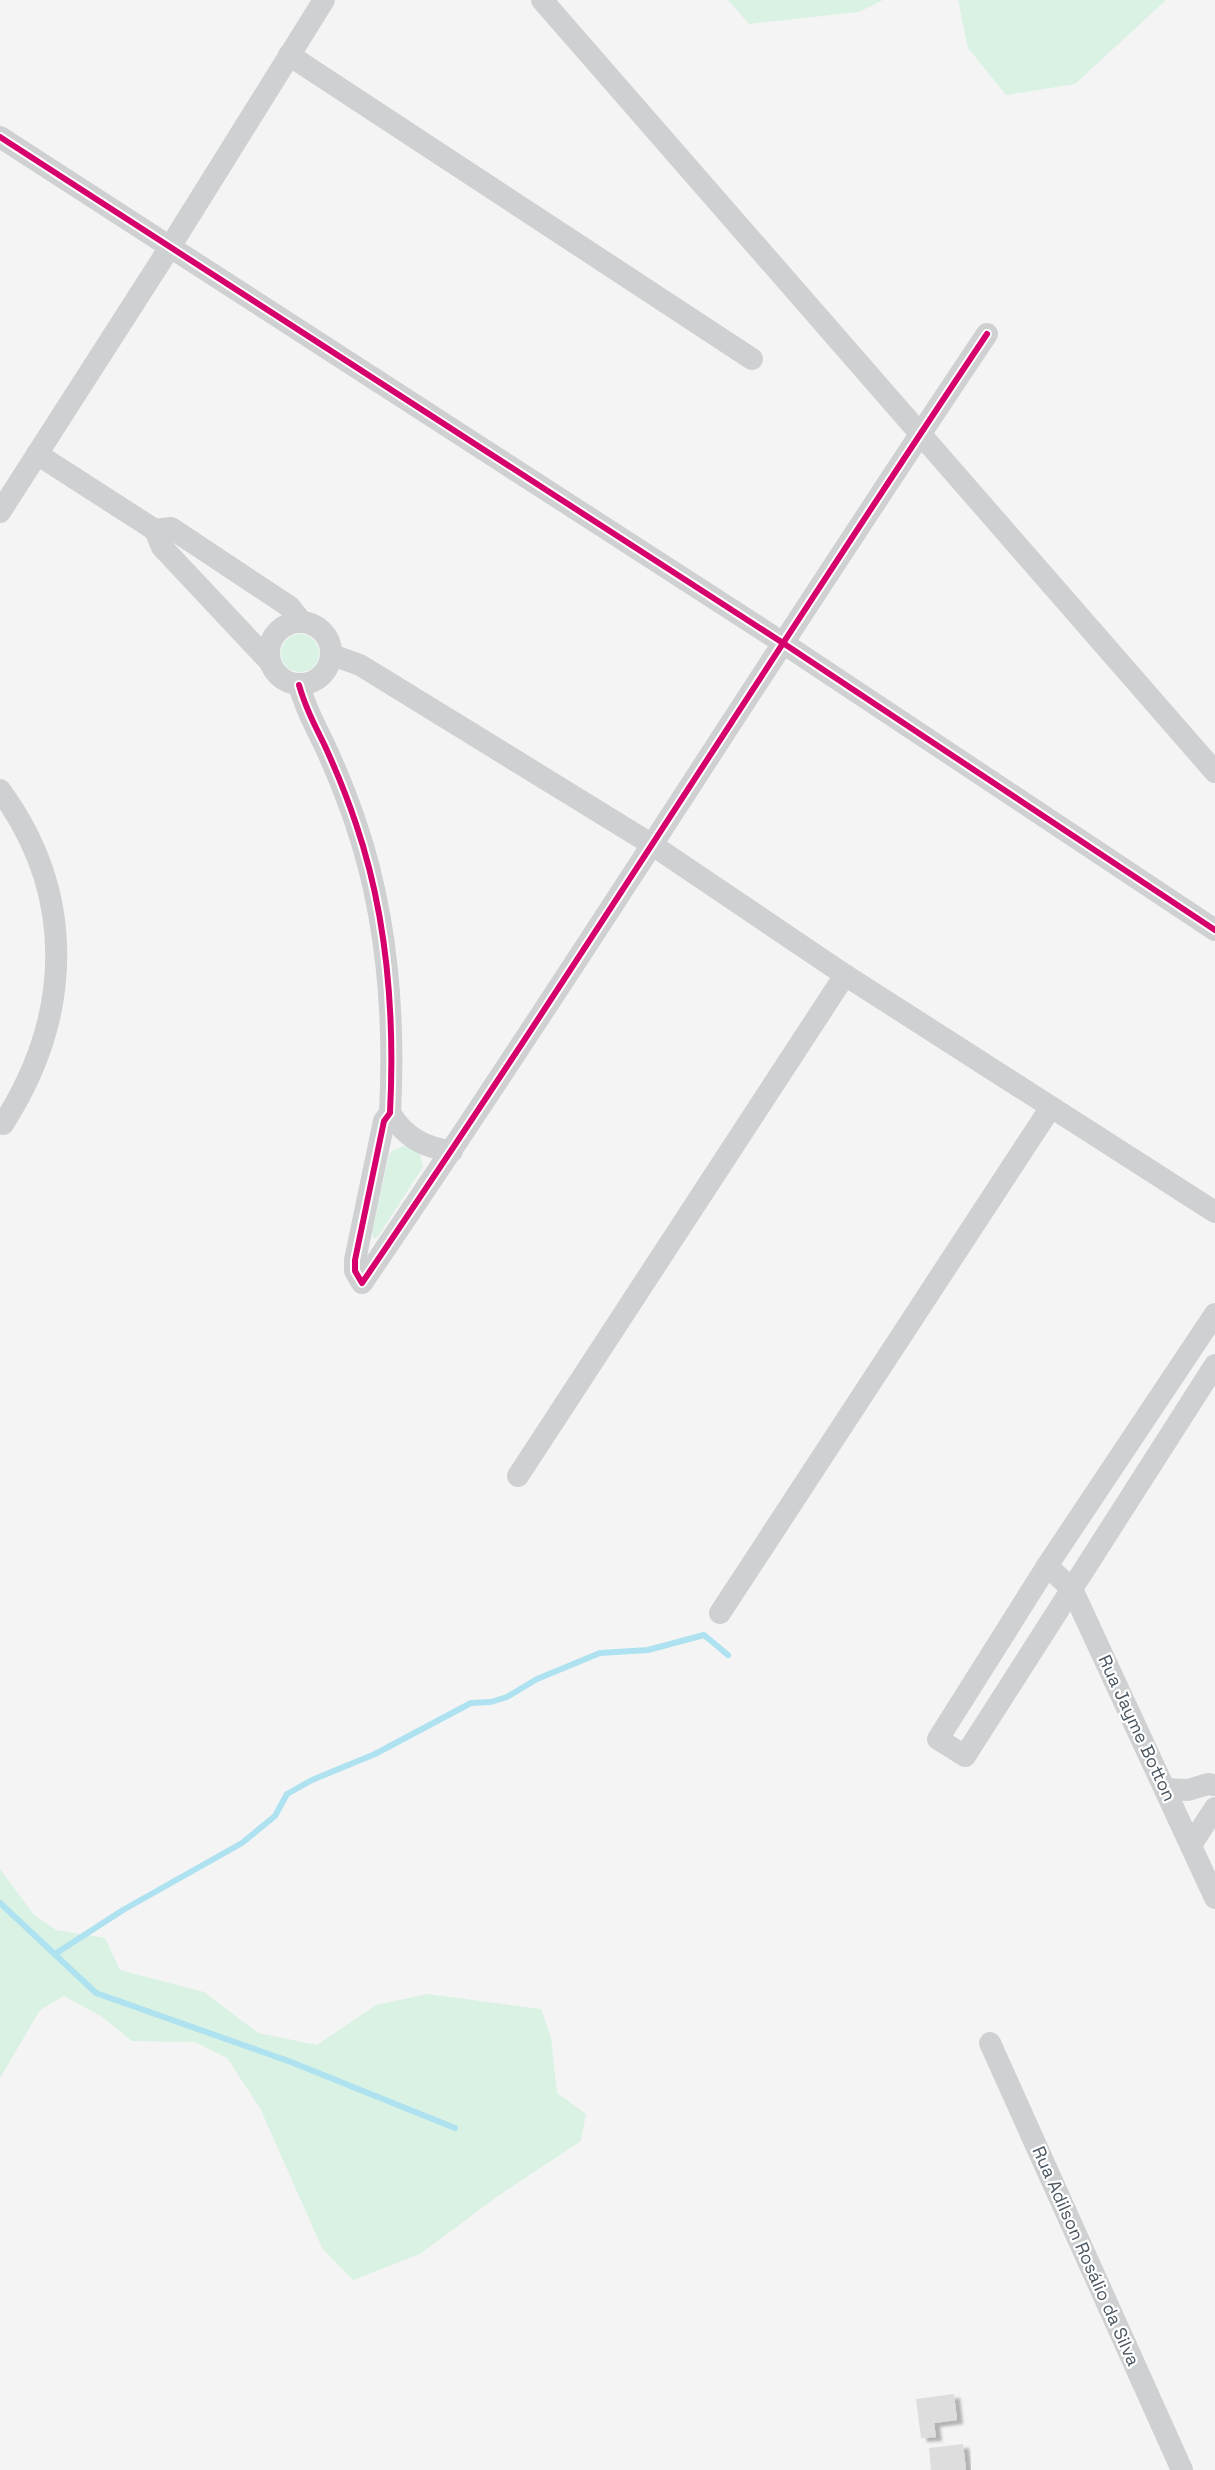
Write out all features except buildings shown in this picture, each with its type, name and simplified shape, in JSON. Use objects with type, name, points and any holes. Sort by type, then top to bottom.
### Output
[{"type":"street","points":[[0,512],[170,247],[324,0]]},
{"type":"street","points":[[542,0],[1215,772]]},
{"type":"street","points":[[289,55],[752,359]]},
{"type":"street","points":[[0,137],[783,643],[1215,930]]},
{"type":"street","points":[[390,1113],[384,1121],[355,1260],[355,1270],[362,1283],[452,1151],[920,433],[987,334]]},
{"type":"street","points":[[37,454],[155,531],[162,547],[270,662],[280,678],[299,685],[318,680],[330,665],[332,655],[327,636],[320,629],[302,622],[292,623],[276,634],[271,642],[270,662]]},
{"type":"street","points":[[155,531],[171,528],[290,607],[302,622]]},
{"type":"street","points":[[332,655],[360,664],[651,844],[845,975],[1215,1212]]},
{"type":"street","points":[[299,685],[305,706],[338,775],[357,826],[378,907],[385,948],[392,1030],[390,1113],[396,1123],[413,1139],[425,1146],[452,1151]]},
{"type":"street","points":[[0,790],[31,841],[42,868],[53,916],[57,956],[51,1015],[43,1044],[19,1099],[3,1124]]},
{"type":"street","points":[[518,1476],[845,975]]},
{"type":"street","points":[[720,1613],[1051,1107]]},
{"type":"street","points":[[1215,1314],[1047,1566],[938,1739],[964,1756],[1215,1365]]},
{"type":"street","name":"Rua Jayme Botton","points":[[1047,1566],[1072,1589],[1215,1898]]},
{"type":"street","points":[[1165,1789],[1188,1790],[1208,1784],[1215,1785]]},
{"type":"street","points":[[1191,1845],[1215,1808]]},
{"type":"street","name":"Rua Adilson Rosálio da Silva","points":[[990,2043],[1182,2470]]},
{"type":"green space","points":[[728,0],[883,0],[859,12],[749,24]]},
{"type":"green space","points":[[958,0],[1166,0],[1075,84],[1006,95],[968,48]]},
{"type":"green space","points":[[300,634],[314,639],[319,653],[314,667],[300,672],[286,667],[281,653],[286,639]]},
{"type":"green space","points":[[410,1146],[420,1154],[423,1167],[379,1235],[374,1239],[372,1233],[389,1155],[393,1150]]},
{"type":"green space","points":[[0,1869],[34,1915],[56,1930],[105,1938],[120,1970],[204,1992],[258,2033],[317,2045],[376,2005],[427,1994],[541,2009],[551,2038],[557,2093],[586,2114],[581,2141],[498,2196],[420,2254],[353,2280],[322,2248],[260,2108],[227,2058],[195,2042],[132,2041],[101,2016],[64,1996],[40,2010],[0,2078]]},
{"type":"waterway","points":[[55,1954],[123,1910],[242,1843],[275,1816],[287,1794],[312,1780],[375,1754],[471,1703],[491,1702],[507,1697],[537,1679],[600,1653],[648,1650],[704,1635],[728,1655]]},
{"type":"waterway","points":[[0,1903],[96,1993],[291,2062],[455,2128]]},
{"type":"cycle path","points":[[0,137],[783,643],[1215,930]]},
{"type":"cycle path","points":[[299,685],[349,804],[367,859],[376,895],[387,967],[391,1040],[390,1113],[384,1121],[355,1260],[355,1271],[362,1283],[520,1047],[987,334]]}]
